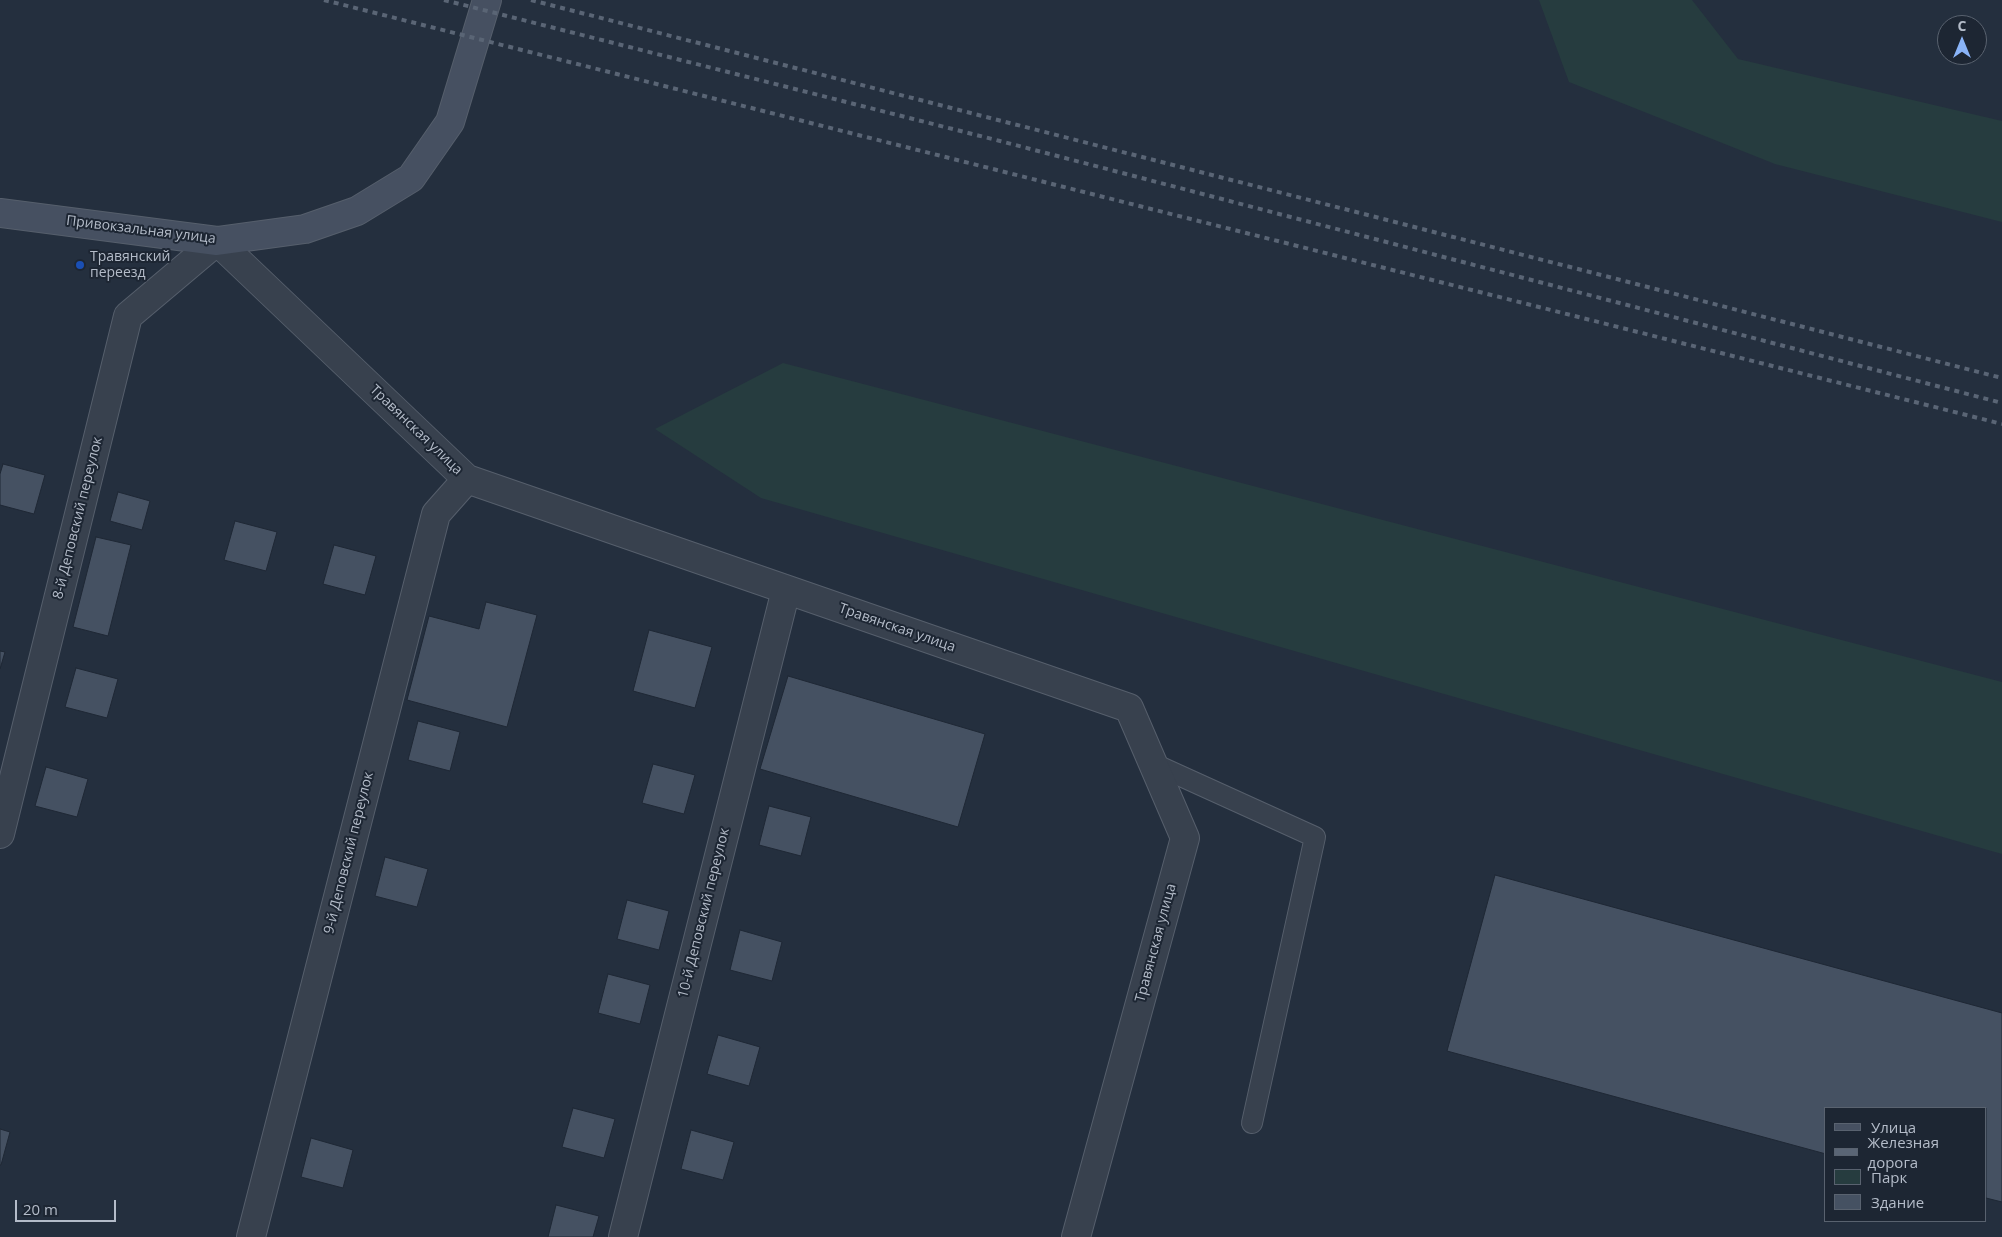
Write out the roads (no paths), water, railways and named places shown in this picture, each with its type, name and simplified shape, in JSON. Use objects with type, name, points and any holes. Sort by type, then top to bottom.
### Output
[{"type":"street","name":"Привокзальная улица","points":[[0,213],[217,240],[306,229],[358,211],[411,178],[450,122],[487,0]]},
{"type":"street","name":"Травянская улица","points":[[217,240],[467,479],[1129,708],[1185,838],[1076,1237]]},
{"type":"street","name":"8-й Деповский переулок","points":[[0,834],[128,316],[217,240]]},
{"type":"street","name":"9-й Деповский переулок","points":[[251,1237],[436,514],[467,479]]},
{"type":"street","name":"10-й Деповский переулок","points":[[623,1237],[786,590]]},
{"type":"lane","points":[[1152,763],[1315,837],[1252,1122]]},
{"type":"railway","points":[[324,0],[2002,424]]},
{"type":"railway","points":[[444,0],[1000,141],[2002,403]]},
{"type":"railway","points":[[531,0],[2002,378]]},
{"type":"place","name":"Травянский переезд","points":[[80,265]]}]
